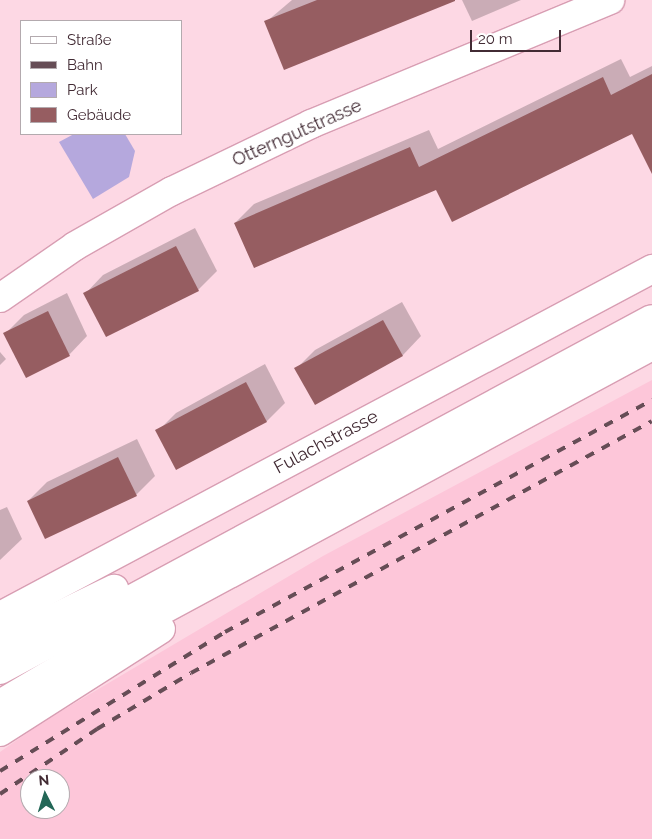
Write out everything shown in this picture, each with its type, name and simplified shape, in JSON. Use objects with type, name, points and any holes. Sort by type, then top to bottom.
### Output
[{"type":"main road","name":"Otterngutstrasse","points":[[0,298],[76,246],[172,191],[311,124],[610,0]]},
{"type":"main road","name":"Fulachstrasse","points":[[0,616],[652,269]]},
{"type":"main road","points":[[0,670],[652,319]]},
{"type":"main road","points":[[0,704],[120,633],[652,346]]},
{"type":"main road","points":[[0,644],[338,487]]},
{"type":"main road","points":[[0,732],[330,519]]},
{"type":"shaded area","points":[[652,380],[652,839],[0,839],[0,752],[41,723],[323,556]]},
{"type":"green space","points":[[72,135],[126,135],[135,151],[129,177],[93,199],[59,142]]},
{"type":"building","points":[[317,0],[455,1],[284,70],[264,21]]},
{"type":"building","points":[[652,74],[652,174],[632,134],[452,222],[436,190],[254,268],[234,223],[410,147],[419,167],[603,77],[611,95]]},
{"type":"building","points":[[176,246],[199,291],[106,337],[83,293]]},
{"type":"building","points":[[48,311],[70,356],[26,378],[3,333]]},
{"type":"building","points":[[383,320],[403,356],[315,405],[294,368]]},
{"type":"building","points":[[246,382],[267,422],[176,470],[155,430]]},
{"type":"building","points":[[118,457],[137,496],[45,539],[27,501]]},
{"type":"railway","points":[[0,771],[225,632],[652,400]]},
{"type":"railway","points":[[0,794],[97,729],[191,673],[652,421]]}]
